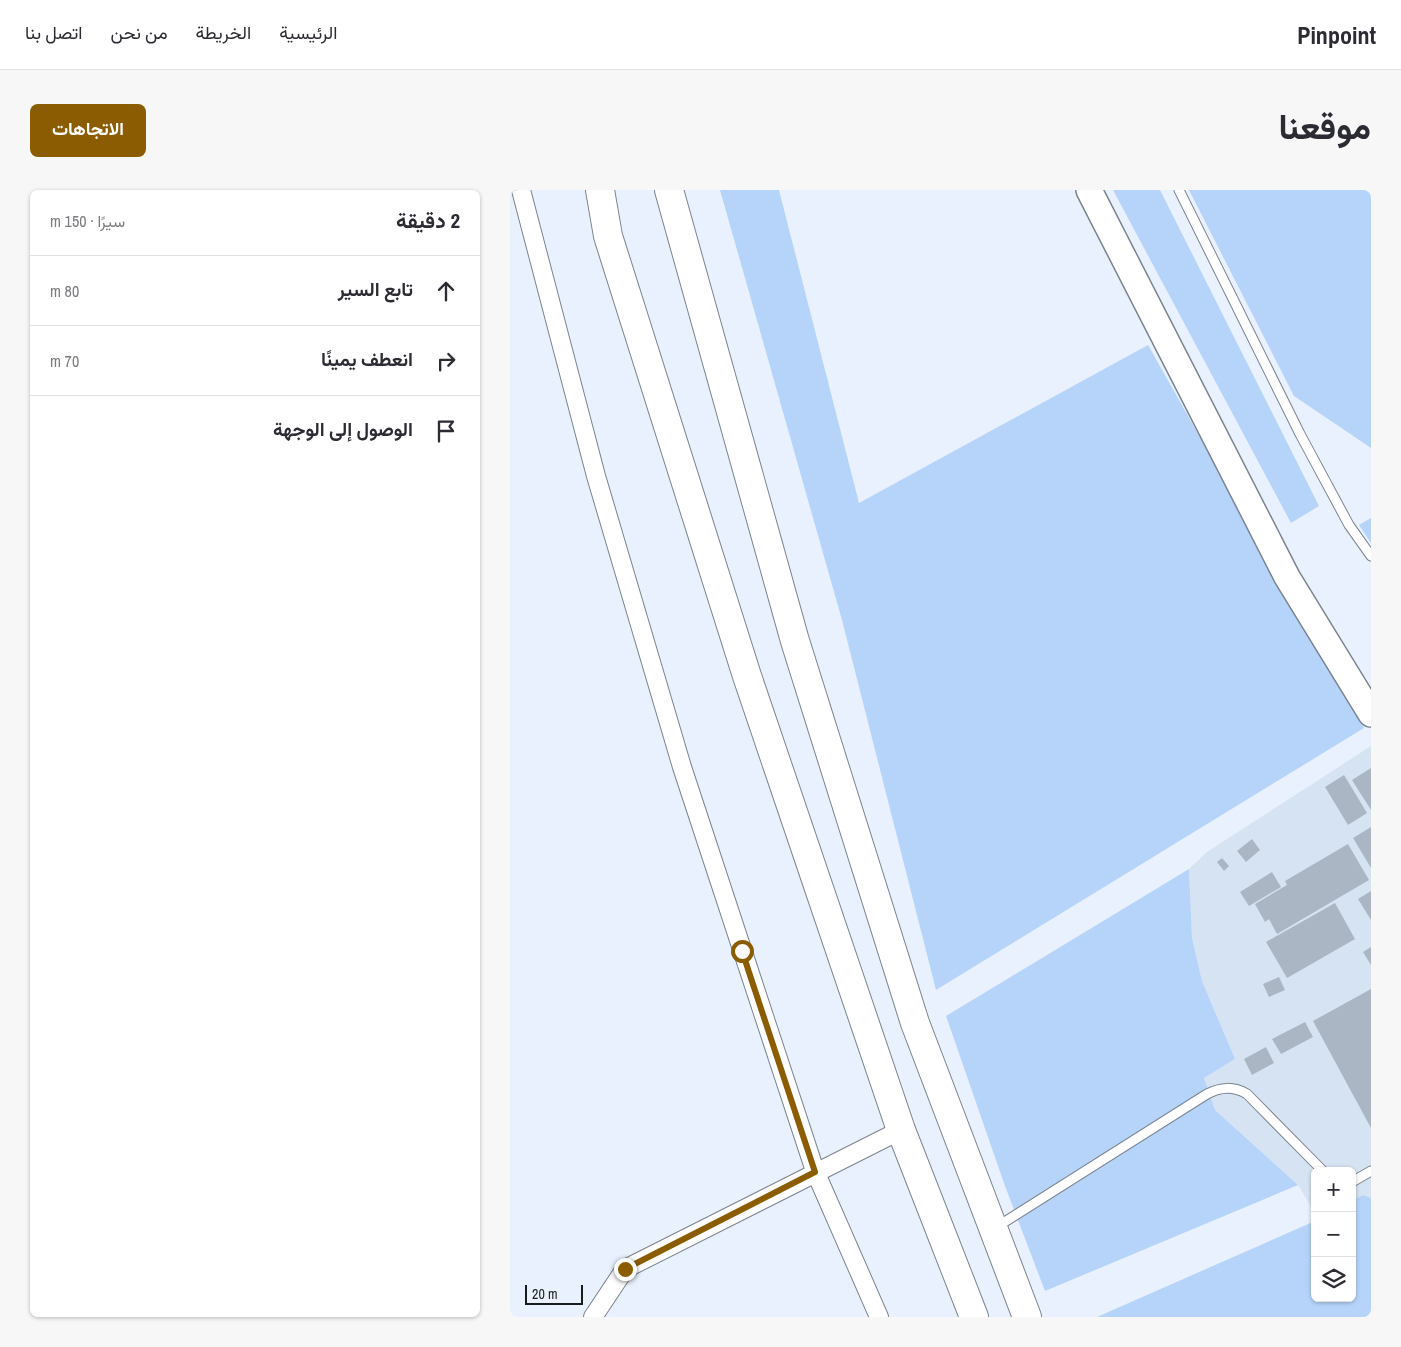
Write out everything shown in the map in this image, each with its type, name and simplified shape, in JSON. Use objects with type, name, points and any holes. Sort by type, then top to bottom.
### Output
[{"type":"highway","points":[[600,190],[608,236],[747,676],[901,1130],[974,1317]]},
{"type":"highway","points":[[669,190],[795,641],[915,1023],[1027,1317]]},
{"type":"street","points":[[521,190],[596,476],[682,766],[815,1172],[879,1317]]},
{"type":"street","points":[[1089,190],[1283,569],[1371,714]]},
{"type":"street","points":[[593,1317],[625,1269],[901,1130]]},
{"type":"lane","points":[[1179,190],[1300,434],[1349,525],[1371,556]]},
{"type":"lane","points":[[993,1229],[1207,1094],[1225,1088],[1235,1088],[1247,1094],[1319,1167]]},
{"type":"lane","points":[[1356,1180],[1371,1171]]},
{"type":"shaded area","points":[[720,190],[779,190],[859,503],[1148,345],[1364,728],[936,990],[842,620]]},
{"type":"shaded area","points":[[1113,190],[1160,190],[1319,506],[1291,523]]},
{"type":"shaded area","points":[[1189,190],[1371,190],[1371,448],[1294,396]]},
{"type":"shaded area","points":[[1371,518],[1371,543],[1359,525]]},
{"type":"shaded area","points":[[1371,746],[1371,1198],[1363,1195],[1356,1199],[1356,1167],[1311,1167],[1311,1206],[1298,1185],[1215,1110],[1204,1078],[1235,1059],[1202,981],[1192,938],[1189,869],[1207,852]]},
{"type":"shaded area","points":[[1189,869],[1192,938],[1202,981],[1235,1059],[1204,1078],[1215,1110],[1298,1185],[1045,1291],[1005,1186],[946,1016]]},
{"type":"shaded area","points":[[1363,1195],[1371,1198],[1371,1317],[1097,1317],[1311,1223],[1311,1302],[1356,1302],[1356,1199]]},
{"type":"building","points":[[1371,768],[1371,810],[1352,780]]},
{"type":"building","points":[[1344,775],[1367,813],[1348,825],[1325,787]]},
{"type":"building","points":[[1371,827],[1371,868],[1353,838]]},
{"type":"building","points":[[1252,839],[1260,850],[1246,862],[1237,851]]},
{"type":"building","points":[[1348,844],[1369,880],[1277,934],[1269,919],[1265,922],[1255,904],[1287,885],[1285,881]]},
{"type":"building","points":[[1222,858],[1229,866],[1224,871],[1217,862]]},
{"type":"building","points":[[1272,872],[1281,887],[1249,906],[1240,892]]},
{"type":"building","points":[[1371,891],[1371,920],[1358,899]]},
{"type":"building","points":[[1335,903],[1355,939],[1287,978],[1266,942]]},
{"type":"building","points":[[1371,947],[1371,965],[1363,952]]},
{"type":"building","points":[[1279,977],[1285,990],[1269,997],[1263,984]]},
{"type":"building","points":[[1371,989],[1371,1128],[1313,1021]]},
{"type":"building","points":[[1305,1022],[1313,1037],[1281,1054],[1272,1039]]},
{"type":"building","points":[[1266,1047],[1274,1063],[1252,1075],[1244,1059]]},
{"type":"route","points":[[625,1269],[815,1172],[742,951]]}]
